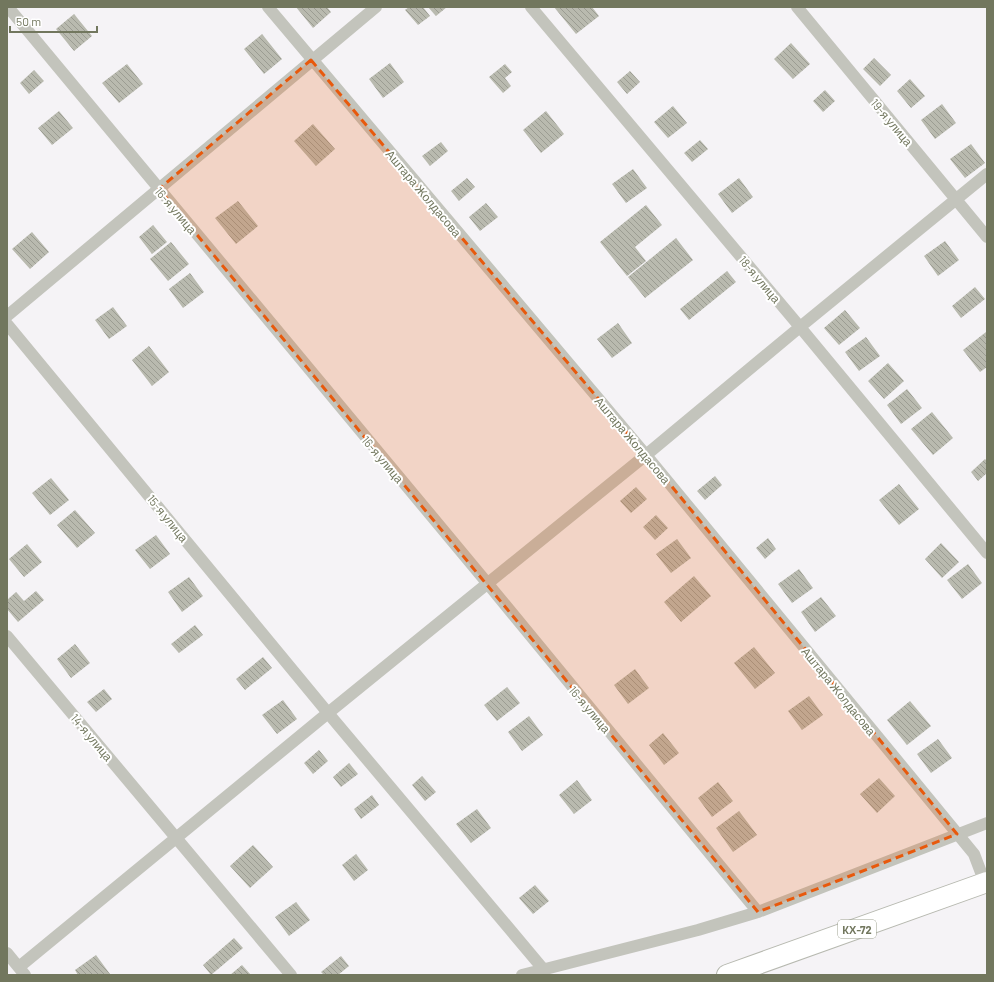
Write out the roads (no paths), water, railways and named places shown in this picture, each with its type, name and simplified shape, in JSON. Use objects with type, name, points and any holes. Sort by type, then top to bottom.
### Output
[{"type":"main road","name":"КХ-72","points":[[727,975],[986,882]]},
{"type":"street","name":"16-я улица","points":[[8,7],[488,584],[758,912]]},
{"type":"street","name":"Аштара Жолдасова","points":[[268,7],[646,455],[974,854],[986,882]]},
{"type":"street","points":[[7,316],[376,7]]},
{"type":"street","name":"18-я улица","points":[[531,7],[800,327],[987,553]]},
{"type":"street","name":"19-я улица","points":[[797,7],[987,237]]},
{"type":"street","points":[[7,953],[22,971],[328,713],[646,455],[987,174]]},
{"type":"street","name":"15-я улица","points":[[7,324],[328,713],[544,970]]},
{"type":"street","name":"14-я улица","points":[[7,636],[291,975]]},
{"type":"street","points":[[522,975],[698,930],[758,912],[987,823]]}]
